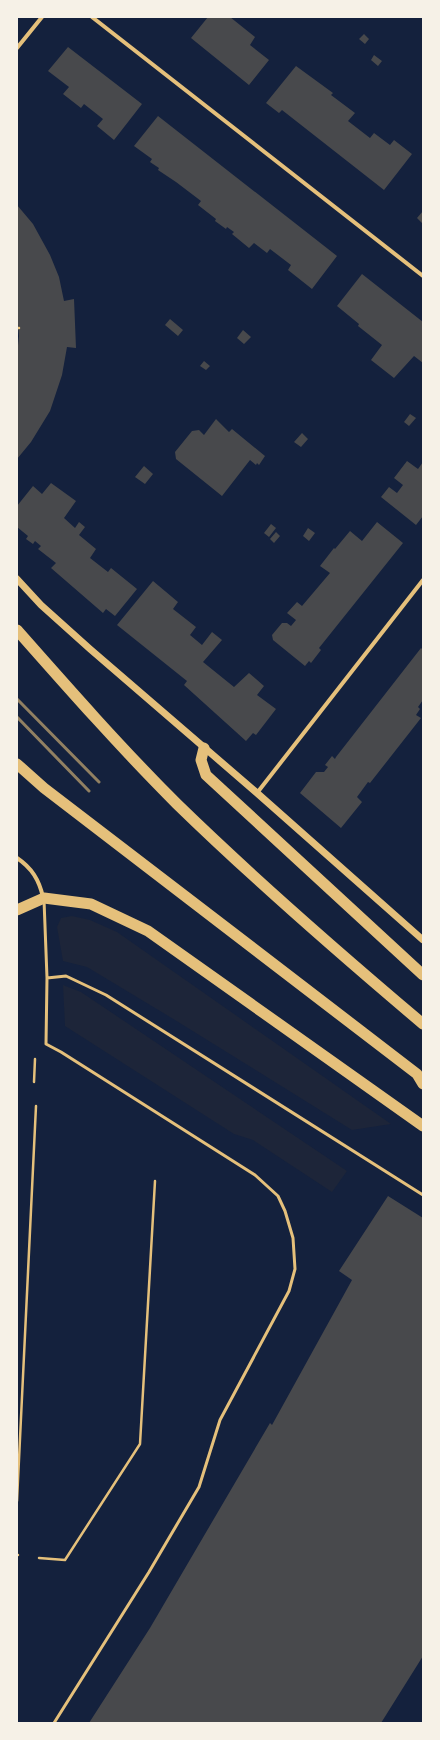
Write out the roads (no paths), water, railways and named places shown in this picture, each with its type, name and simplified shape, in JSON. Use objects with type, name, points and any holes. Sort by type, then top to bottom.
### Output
[{"type":"highway","points":[[17,630],[88,710],[177,804],[284,904],[423,1024]]},
{"type":"highway","points":[[204,748],[200,760],[206,775],[423,975]]},
{"type":"highway","points":[[17,764],[44,788],[417,1074],[423,1084]]},
{"type":"highway","points":[[17,910],[44,898],[91,904],[148,931],[423,1126]]},
{"type":"street","points":[[17,48],[42,17]]},
{"type":"street","points":[[92,17],[423,276]]},
{"type":"street","points":[[17,579],[41,605],[204,748],[257,792],[423,940]]},
{"type":"street","points":[[257,792],[423,580]]},
{"type":"street","points":[[17,858],[27,864],[39,882],[44,898]]},
{"type":"lane","points":[[44,898],[47,978],[46,1044],[255,1175],[278,1196],[285,1211],[293,1238],[295,1269],[289,1291],[220,1420],[199,1486],[149,1572],[54,1723]]},
{"type":"lane","points":[[47,978],[66,976],[106,995],[423,1195]]},
{"type":"railway","points":[[17,699],[99,782]]},
{"type":"railway","points":[[17,717],[89,791]]}]
